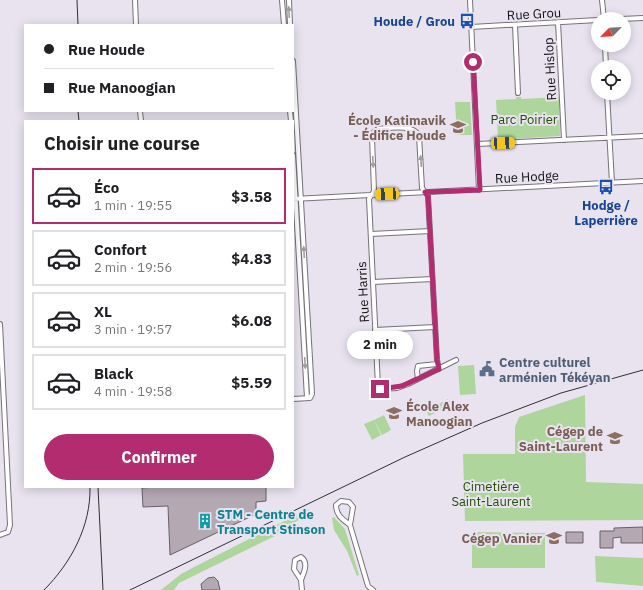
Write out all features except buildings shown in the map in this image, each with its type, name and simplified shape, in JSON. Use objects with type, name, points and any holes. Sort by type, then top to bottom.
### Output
[{"type":"street","points":[[135,0],[136,24]]},
{"type":"street","points":[[282,0],[284,24]]},
{"type":"street","points":[[289,0],[290,24]]},
{"type":"street","points":[[470,0],[480,190]]},
{"type":"street","points":[[602,0],[603,12]]},
{"type":"street","points":[[631,19],[643,18]]},
{"type":"street","name":"Rue Grou","points":[[471,27],[591,20]]},
{"type":"street","name":"Rue Hislop","points":[[558,22],[564,140]]},
{"type":"street","points":[[515,25],[518,93]]},
{"type":"street","points":[[294,78],[312,396],[294,399]]},
{"type":"street","points":[[607,100],[612,183]]},
{"type":"street","name":"Rue Harris","points":[[418,379],[397,388],[383,390],[378,385],[369,200],[374,191],[372,137],[375,131],[381,129],[411,129],[418,134],[422,188],[428,196],[438,367]]},
{"type":"street","points":[[477,144],[643,136]]},
{"type":"street","name":"Rue Hodge","points":[[294,199],[643,181]]},
{"type":"street","points":[[294,199],[307,398]]},
{"type":"street","points":[[370,234],[430,231]]},
{"type":"street","points":[[373,282],[432,279]]},
{"type":"street","points":[[0,324],[10,525],[8,532],[0,535]]},
{"type":"street","points":[[375,330],[435,327]]},
{"type":"street","points":[[438,367],[418,366],[418,379],[438,367],[456,360]]},
{"type":"street","points":[[350,525],[336,512],[336,505],[341,501],[349,502],[352,507],[350,525],[367,588],[374,590]]},
{"type":"street","points":[[301,580],[306,565],[304,559],[301,557],[297,558],[294,564],[301,580],[302,590]]},
{"type":"green space","name":"Parc Poirier","points":[[516,97],[521,97],[521,99],[559,97],[560,136],[498,140],[496,100],[516,99]]},
{"type":"green space","points":[[455,102],[470,102],[472,135],[457,135]]},
{"type":"green space","points":[[474,365],[476,394],[460,395],[458,366]]},
{"type":"green space","name":"Cimetière Saint-Laurent","points":[[585,395],[586,482],[643,484],[643,520],[465,521],[463,454],[515,454],[515,427],[519,417]]},
{"type":"green space","points":[[448,399],[451,405],[429,416],[426,411]]},
{"type":"green space","points":[[384,415],[391,430],[382,435],[374,420]]},
{"type":"green space","points":[[374,420],[381,435],[372,440],[364,424]]},
{"type":"green space","points":[[308,509],[310,514],[295,522],[283,532],[179,583],[174,590],[161,590],[181,574]]},
{"type":"green space","points":[[334,517],[345,529],[359,575],[357,576],[347,551],[334,530],[332,518]]},
{"type":"green space","points":[[472,532],[545,533],[545,568],[472,568]]},
{"type":"green space","points":[[595,556],[643,558],[643,586],[596,582]]},
{"type":"tram line","points":[[77,0],[78,24]]},
{"type":"tram line","points":[[78,112],[79,120]]},
{"type":"tram line","points":[[98,488],[103,590]]},
{"type":"railway","points":[[130,590],[405,457],[482,423],[561,393],[643,370]]},
{"type":"railway","points":[[44,590],[63,568],[78,543],[87,516],[90,488]]},
{"type":"place","name":"Houde / Grou","points":[[467,21]]},
{"type":"place","name":"École Katimavik - Édifice Houde","points":[[458,127]]},
{"type":"place","name":"Hodge / Laperrière","points":[[606,187]]},
{"type":"place","name":"Centre culturel arménien Tékéyan","points":[[487,369]]},
{"type":"place","name":"École Alex Manoogian","points":[[394,413]]},
{"type":"place","name":"Cégep de Saint-Laurent","points":[[615,438]]},
{"type":"place","name":"STM - Centre de Transport Stinson","points":[[205,521]]},
{"type":"place","name":"Cégep Vanier","points":[[554,538]]},
{"type":"route","points":[[380,389],[383,390],[408,384],[439,369],[437,365],[428,196],[425,192],[480,190],[473,62]]}]
